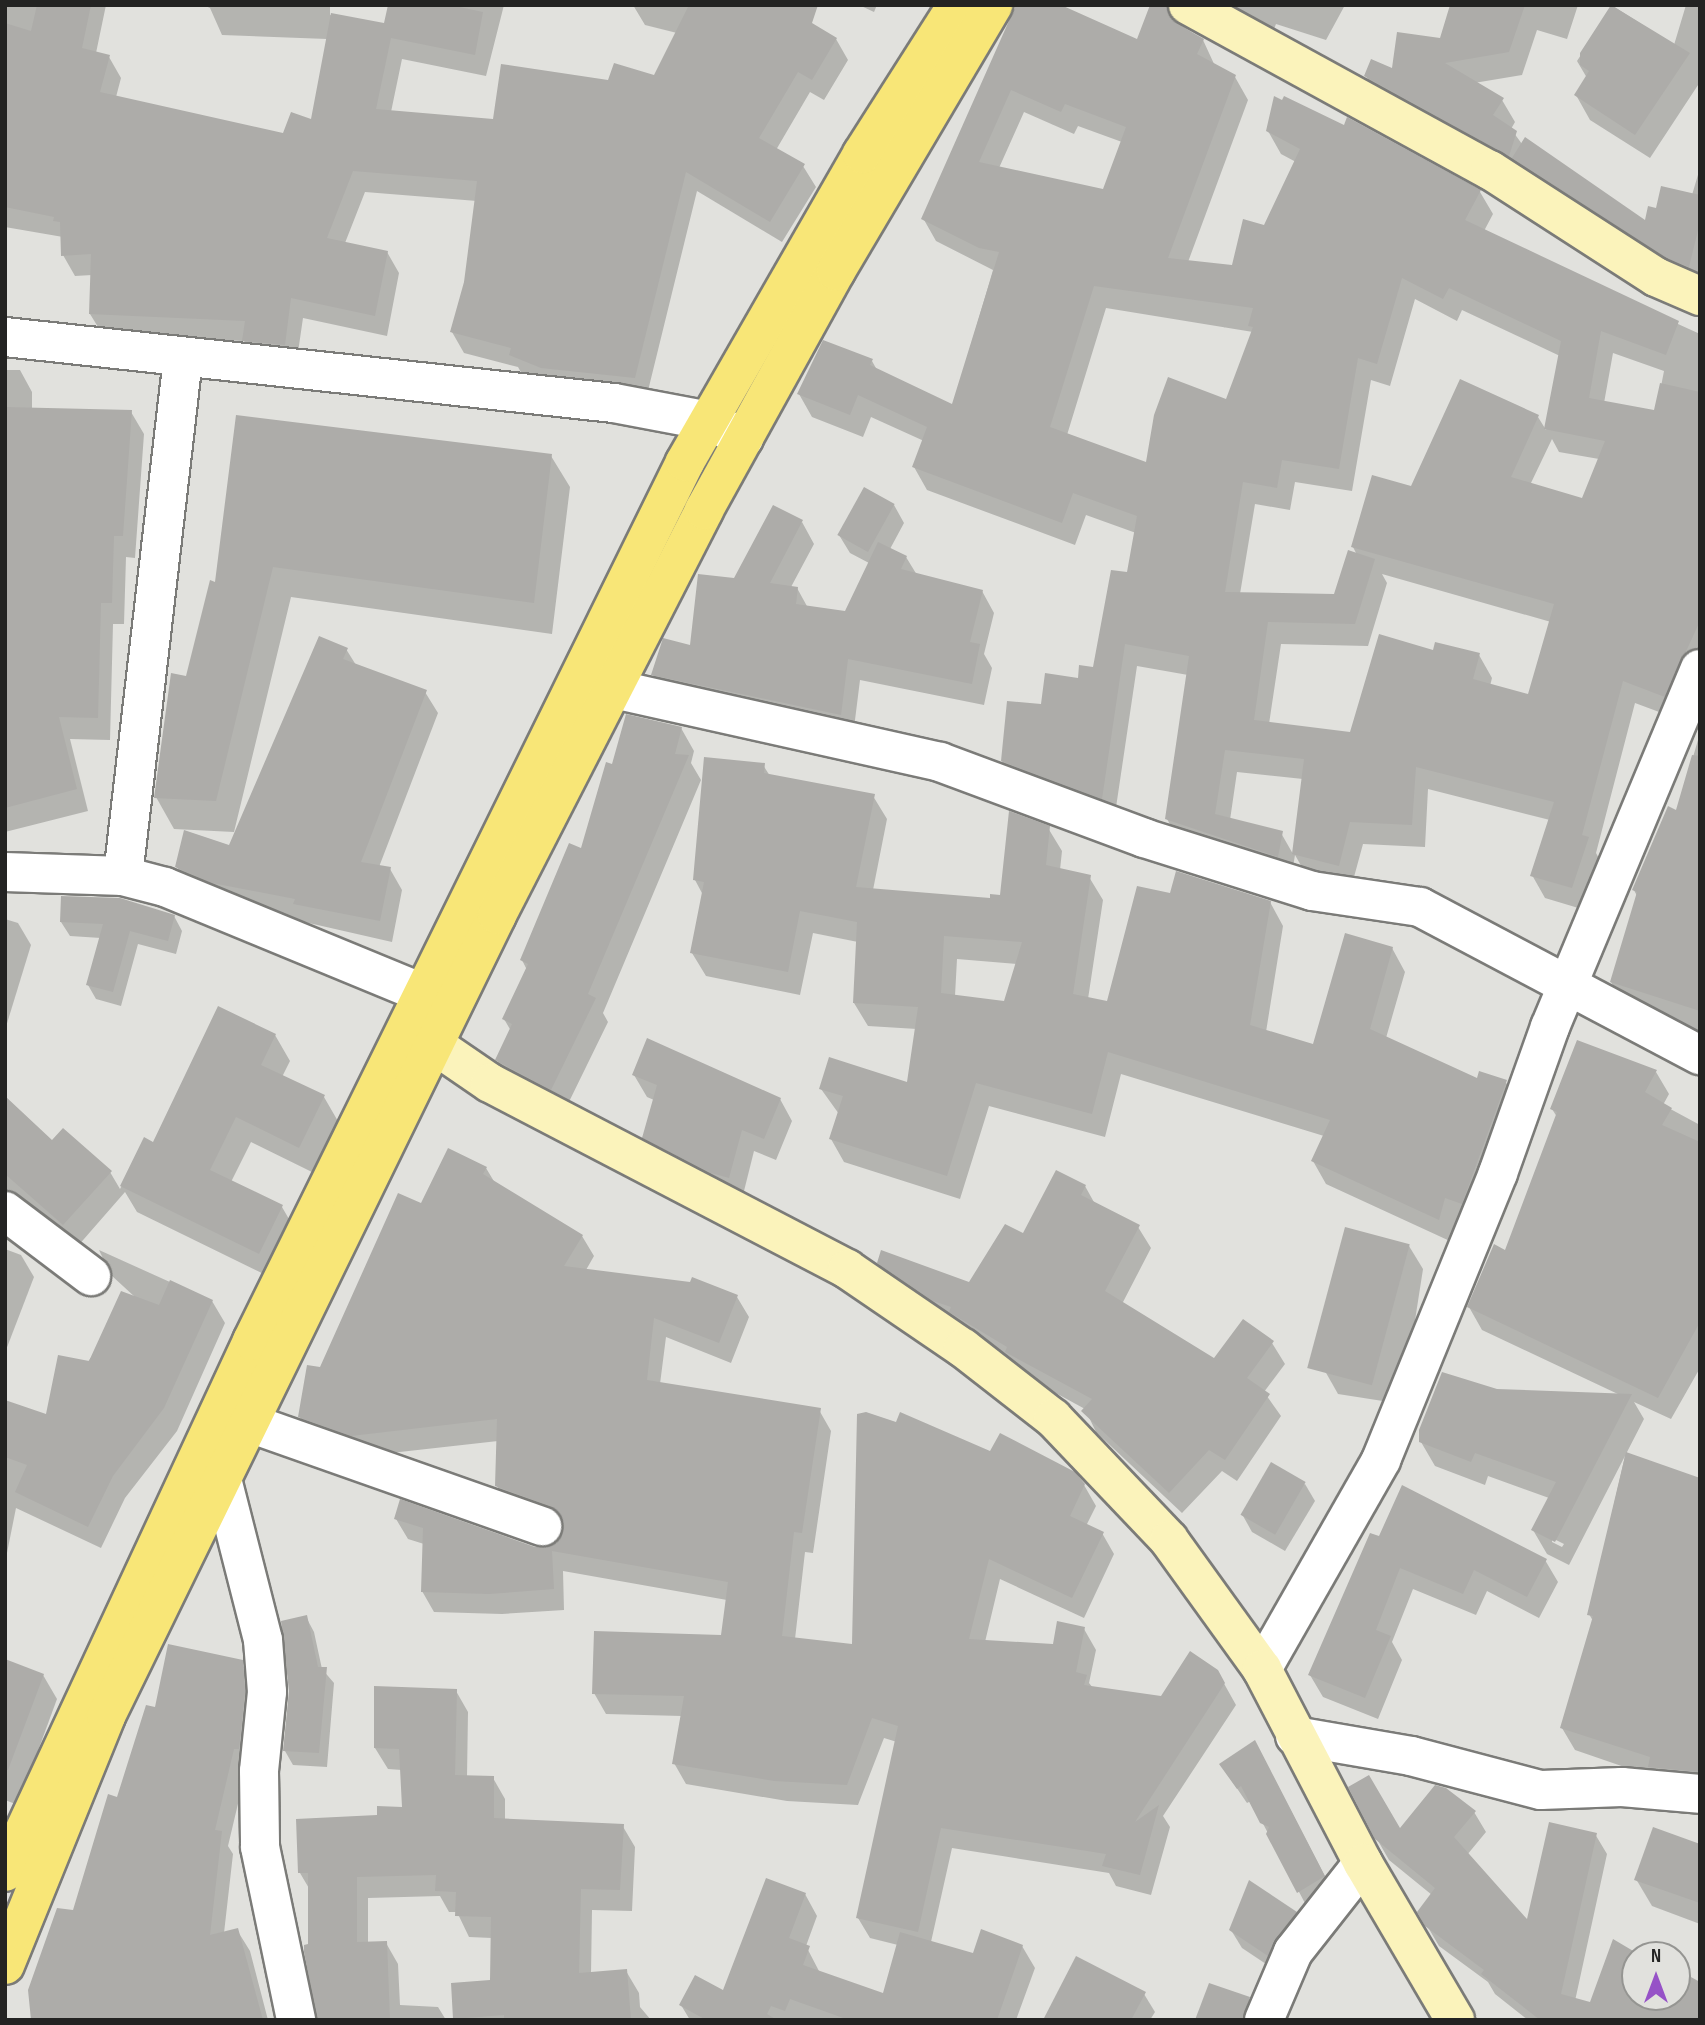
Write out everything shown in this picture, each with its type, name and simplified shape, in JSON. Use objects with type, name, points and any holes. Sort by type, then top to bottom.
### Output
[{"type":"main road","points":[[5,1872],[212,1423],[709,421],[862,153],[957,5]]},
{"type":"main road","points":[[5,1965],[106,1716],[436,1046],[497,915],[744,438],[836,271],[993,5]]},
{"type":"street","points":[[1188,5],[1490,170],[1656,277],[1700,296]]},
{"type":"street","points":[[5,337],[614,403],[709,421],[744,438]]},
{"type":"street","points":[[123,876],[184,358]]},
{"type":"street","points":[[1262,1669],[1381,1460],[1498,1173],[1569,985],[1700,668]]},
{"type":"street","points":[[614,689],[940,762],[1144,838],[1311,891],[1420,907],[1700,1055]]},
{"type":"street","points":[[5,872],[123,876],[165,887],[424,994]]},
{"type":"street","points":[[436,1046],[490,1083],[847,1269],[963,1348],[1053,1418],[1169,1540],[1262,1669],[1363,1863],[1455,2020]]},
{"type":"street","points":[[5,1211],[91,1276]]},
{"type":"street","points":[[249,1423],[542,1526]]},
{"type":"street","points":[[222,1479],[262,1640],[267,1692],[259,1771],[260,1847],[296,2020]]},
{"type":"street","points":[[1295,1736],[1410,1756],[1541,1790],[1622,1787],[1700,1794]]},
{"type":"street","points":[[1264,2020],[1293,1952],[1363,1863]]},
{"type":"building","points":[[37,5],[91,5],[82,48],[110,55],[100,92],[283,133],[291,112],[311,119],[331,13],[384,23],[388,5],[450,5],[483,12],[475,55],[391,38],[376,109],[493,119],[501,64],[608,80],[614,63],[654,75],[689,5],[818,5],[812,23],[837,38],[812,80],[798,72],[759,138],[805,164],[770,222],[686,172],[635,378],[541,368],[509,355],[511,348],[450,332],[464,282],[477,181],[353,171],[327,238],[388,251],[375,316],[291,298],[285,345],[242,341],[245,321],[89,314],[91,254],[61,256],[60,222],[53,221],[54,217],[5,207],[5,23],[31,31]]},
{"type":"building","points":[[1016,5],[1061,5],[1137,39],[1150,5],[1166,5],[1177,24],[1204,39],[1197,54],[1236,75],[1168,258],[1232,265],[1243,219],[1264,225],[1300,149],[1266,131],[1274,96],[1282,100],[1284,96],[1344,125],[1347,117],[1481,190],[1465,220],[1679,321],[1666,355],[1601,331],[1589,398],[1654,410],[1660,383],[1700,392],[1700,621],[1665,697],[1623,681],[1582,835],[1589,837],[1572,888],[1530,876],[1554,802],[1416,767],[1412,825],[1350,822],[1339,866],[1292,854],[1304,759],[1225,750],[1215,814],[1283,831],[1278,857],[1165,819],[1189,656],[1125,644],[1102,799],[1001,761],[1007,701],[1041,704],[1045,673],[1078,678],[1079,665],[1093,667],[1111,570],[1127,572],[1137,516],[1073,493],[1062,523],[912,467],[927,427],[858,395],[850,415],[797,394],[823,340],[873,359],[870,365],[952,404],[999,252],[979,248],[921,219]],"holes":[[[1011,90],[1061,112],[1065,104],[1126,127],[1103,189],[979,162]],[[1402,278],[1443,299],[1449,288],[1561,341],[1544,429],[1605,441],[1582,498],[1511,477],[1539,415],[1460,379],[1411,486],[1372,475],[1351,547],[1554,604],[1528,694],[1473,679],[1480,653],[1435,642],[1433,650],[1379,634],[1350,732],[1254,720],[1268,622],[1355,624],[1375,559],[1348,550],[1334,594],[1225,592],[1243,482],[1277,488],[1282,460],[1339,469],[1358,358],[1377,364]],[[1094,286],[1253,308],[1248,326],[1253,327],[1226,399],[1168,377],[1154,415],[1146,462],[1050,427]]]},
{"type":"building","points":[[1450,5],[1525,5],[1509,52],[1445,63],[1504,98],[1493,115],[1517,131],[1509,156],[1364,76],[1371,59],[1392,68],[1397,32],[1440,38]]},
{"type":"building","points":[[1611,5],[1690,53],[1635,135],[1574,95],[1589,71],[1580,65],[1580,53]]},
{"type":"building","points":[[1525,137],[1645,220],[1648,206],[1656,208],[1661,186],[1700,195],[1700,222],[1689,267],[1666,258],[1512,158]]},
{"type":"building","points":[[5,407],[132,410],[123,536],[114,536],[112,603],[101,603],[98,718],[59,717],[77,789],[5,808]]},
{"type":"building","points":[[236,415],[552,454],[534,603],[273,567],[216,801],[154,798],[171,673],[186,676],[210,580],[215,582]]},
{"type":"building","points":[[864,487],[895,504],[868,552],[837,535]]},
{"type":"building","points":[[773,505],[803,520],[770,583],[798,587],[796,604],[845,611],[878,542],[907,556],[901,569],[983,590],[970,642],[980,644],[972,684],[848,659],[841,715],[651,675],[663,638],[690,645],[698,574],[734,578]]},
{"type":"building","points":[[319,636],[348,648],[343,659],[427,690],[361,862],[391,867],[380,921],[293,904],[295,899],[212,883],[175,867],[184,830],[229,845]]},
{"type":"building","points":[[626,714],[682,727],[675,754],[689,755],[588,994],[596,998],[551,1090],[495,1060],[512,1024],[502,1019],[528,964],[520,960],[569,843],[581,848],[606,762],[612,764]]},
{"type":"building","points":[[1692,755],[1700,756],[1700,1011],[1610,982],[1637,892],[1632,890],[1668,806],[1676,810]]},
{"type":"building","points":[[704,757],[765,763],[764,773],[875,794],[856,887],[990,898],[990,894],[1000,895],[1009,811],[1050,826],[1046,865],[1091,875],[1073,994],[1107,1001],[1137,886],[1170,893],[1176,871],[1271,901],[1250,1025],[1313,1044],[1345,933],[1393,947],[1370,1029],[1477,1078],[1479,1071],[1507,1080],[1462,1204],[1445,1198],[1439,1220],[1311,1161],[1330,1120],[1108,1052],[1092,1114],[976,1083],[947,1176],[829,1139],[843,1096],[819,1089],[829,1057],[907,1082],[918,1007],[853,1003],[857,922],[800,911],[788,972],[690,953],[704,882],[693,880]],"holes":[[[944,936],[1022,942],[1004,1001],[941,993]]]},
{"type":"building","points":[[61,896],[120,898],[175,915],[168,941],[130,931],[113,992],[86,985],[103,924],[60,922]]},
{"type":"building","points":[[218,1006],[276,1034],[261,1065],[325,1095],[299,1148],[236,1117],[210,1170],[283,1205],[259,1254],[120,1186],[144,1137],[153,1142]]},
{"type":"building","points":[[647,1038],[781,1098],[764,1139],[742,1130],[729,1178],[711,1173],[642,1138],[657,1085],[632,1075]]},
{"type":"building","points":[[1577,1040],[1657,1070],[1645,1092],[1672,1108],[1662,1125],[1700,1142],[1700,1322],[1658,1398],[1467,1307],[1494,1244],[1505,1250],[1557,1112],[1550,1109]]},
{"type":"building","points":[[5,1096],[52,1140],[63,1128],[112,1171],[63,1225],[5,1174]]},
{"type":"building","points":[[448,1148],[487,1167],[483,1174],[583,1235],[564,1266],[690,1282],[692,1277],[738,1295],[719,1343],[654,1318],[647,1380],[821,1408],[802,1533],[794,1532],[782,1636],[852,1644],[857,1414],[866,1412],[896,1422],[900,1412],[990,1451],[1000,1433],[1075,1472],[1085,1484],[1070,1516],[1104,1532],[1072,1598],[989,1559],[969,1639],[1053,1644],[1057,1621],[1085,1627],[1076,1672],[1087,1675],[1084,1685],[1161,1696],[1190,1651],[1218,1670],[1225,1683],[1135,1822],[1159,1805],[1140,1875],[1102,1866],[1106,1854],[941,1828],[918,1932],[856,1918],[898,1726],[872,1718],[847,1785],[774,1781],[672,1764],[684,1696],[592,1694],[594,1631],[721,1635],[728,1582],[552,1551],[554,1589],[489,1594],[421,1592],[423,1528],[394,1519],[400,1499],[535,1547],[556,1543],[564,1523],[550,1506],[495,1486],[497,1419],[351,1436],[298,1417],[307,1365],[320,1367],[398,1193],[421,1203]]},
{"type":"building","points":[[1056,1170],[1086,1185],[1081,1195],[1140,1225],[1105,1291],[1214,1358],[1243,1319],[1274,1341],[1247,1378],[1270,1394],[1225,1460],[1209,1450],[1169,1493],[1081,1411],[1092,1399],[1005,1352],[1007,1347],[949,1312],[951,1307],[933,1301],[877,1263],[881,1250],[969,1282],[1005,1224],[1023,1233]]},
{"type":"building","points":[[1345,1227],[1410,1244],[1372,1385],[1307,1368]]},
{"type":"building","points":[[170,1280],[213,1300],[164,1408],[113,1476],[88,1527],[15,1492],[27,1465],[5,1457],[5,1400],[46,1414],[58,1355],[89,1361],[121,1291],[159,1305]]},
{"type":"building","points":[[1442,1372],[1497,1389],[1632,1394],[1555,1542],[1531,1530],[1556,1482],[1475,1453],[1471,1462],[1419,1442],[1419,1430]]},
{"type":"building","points":[[1626,1452],[1700,1478],[1700,1772],[1648,1767],[1650,1757],[1560,1728],[1593,1616],[1587,1615]]},
{"type":"building","points":[[1271,1462],[1306,1482],[1275,1535],[1240,1515]]},
{"type":"building","points":[[1402,1485],[1547,1559],[1527,1597],[1474,1570],[1463,1594],[1400,1568],[1376,1630],[1391,1636],[1365,1698],[1308,1675],[1370,1533],[1379,1536]]},
{"type":"building","points":[[307,1615],[318,1667],[327,1667],[319,1753],[283,1751],[289,1691],[281,1621]]},
{"type":"building","points":[[168,1644],[243,1660],[245,1692],[239,1749],[234,1749],[215,1830],[222,1831],[210,1935],[238,1928],[263,2020],[31,2020],[28,1990],[57,1908],[73,1910],[108,1794],[117,1797],[146,1705],[155,1707]]},
{"type":"building","points":[[5,1659],[44,1674],[8,1770],[5,1770]]},
{"type":"building","points":[[374,1686],[457,1689],[455,1775],[494,1776],[494,1818],[624,1824],[620,1890],[581,1889],[579,1973],[627,1969],[631,2020],[504,2020],[504,2015],[453,2019],[451,1983],[490,1980],[491,1917],[455,1916],[456,1892],[435,1891],[436,1875],[357,1877],[357,1942],[387,1941],[390,2020],[317,2020],[304,1952],[304,1945],[308,1944],[308,1873],[298,1873],[296,1819],[377,1815],[377,1806],[402,1807],[399,1749],[374,1748]]},
{"type":"building","points":[[1255,1740],[1325,1876],[1297,1893],[1266,1834],[1269,1827],[1260,1823],[1241,1786],[1237,1789],[1219,1764]]},
{"type":"building","points":[[1369,1775],[1400,1828],[1435,1785],[1446,1788],[1476,1811],[1454,1837],[1527,1919],[1549,1822],[1597,1833],[1561,1994],[1590,2002],[1613,1939],[1621,1944],[1621,2011],[1691,2011],[1691,1977],[1700,1982],[1700,2020],[1540,2020],[1481,1974],[1484,1970],[1425,1926],[1417,1912],[1435,1888],[1375,1839],[1348,1787]]},
{"type":"building","points":[[1653,1827],[1700,1844],[1700,1903],[1634,1880]]},
{"type":"building","points":[[766,1878],[806,1893],[789,1938],[810,1946],[803,1965],[883,1993],[900,1932],[973,1953],[981,1929],[1023,1945],[997,2020],[849,2020],[790,1999],[785,2011],[771,2006],[767,2014],[777,2020],[706,2020],[679,2005],[695,1975],[723,1990]]},
{"type":"building","points":[[1249,1880],[1297,1912],[1268,1956],[1229,1930]]},
{"type":"building","points":[[1076,1956],[1146,1992],[1131,2020],[1043,2020]]},
{"type":"building","points":[[1209,1983],[1250,1997],[1243,2020],[1195,2020]]}]
